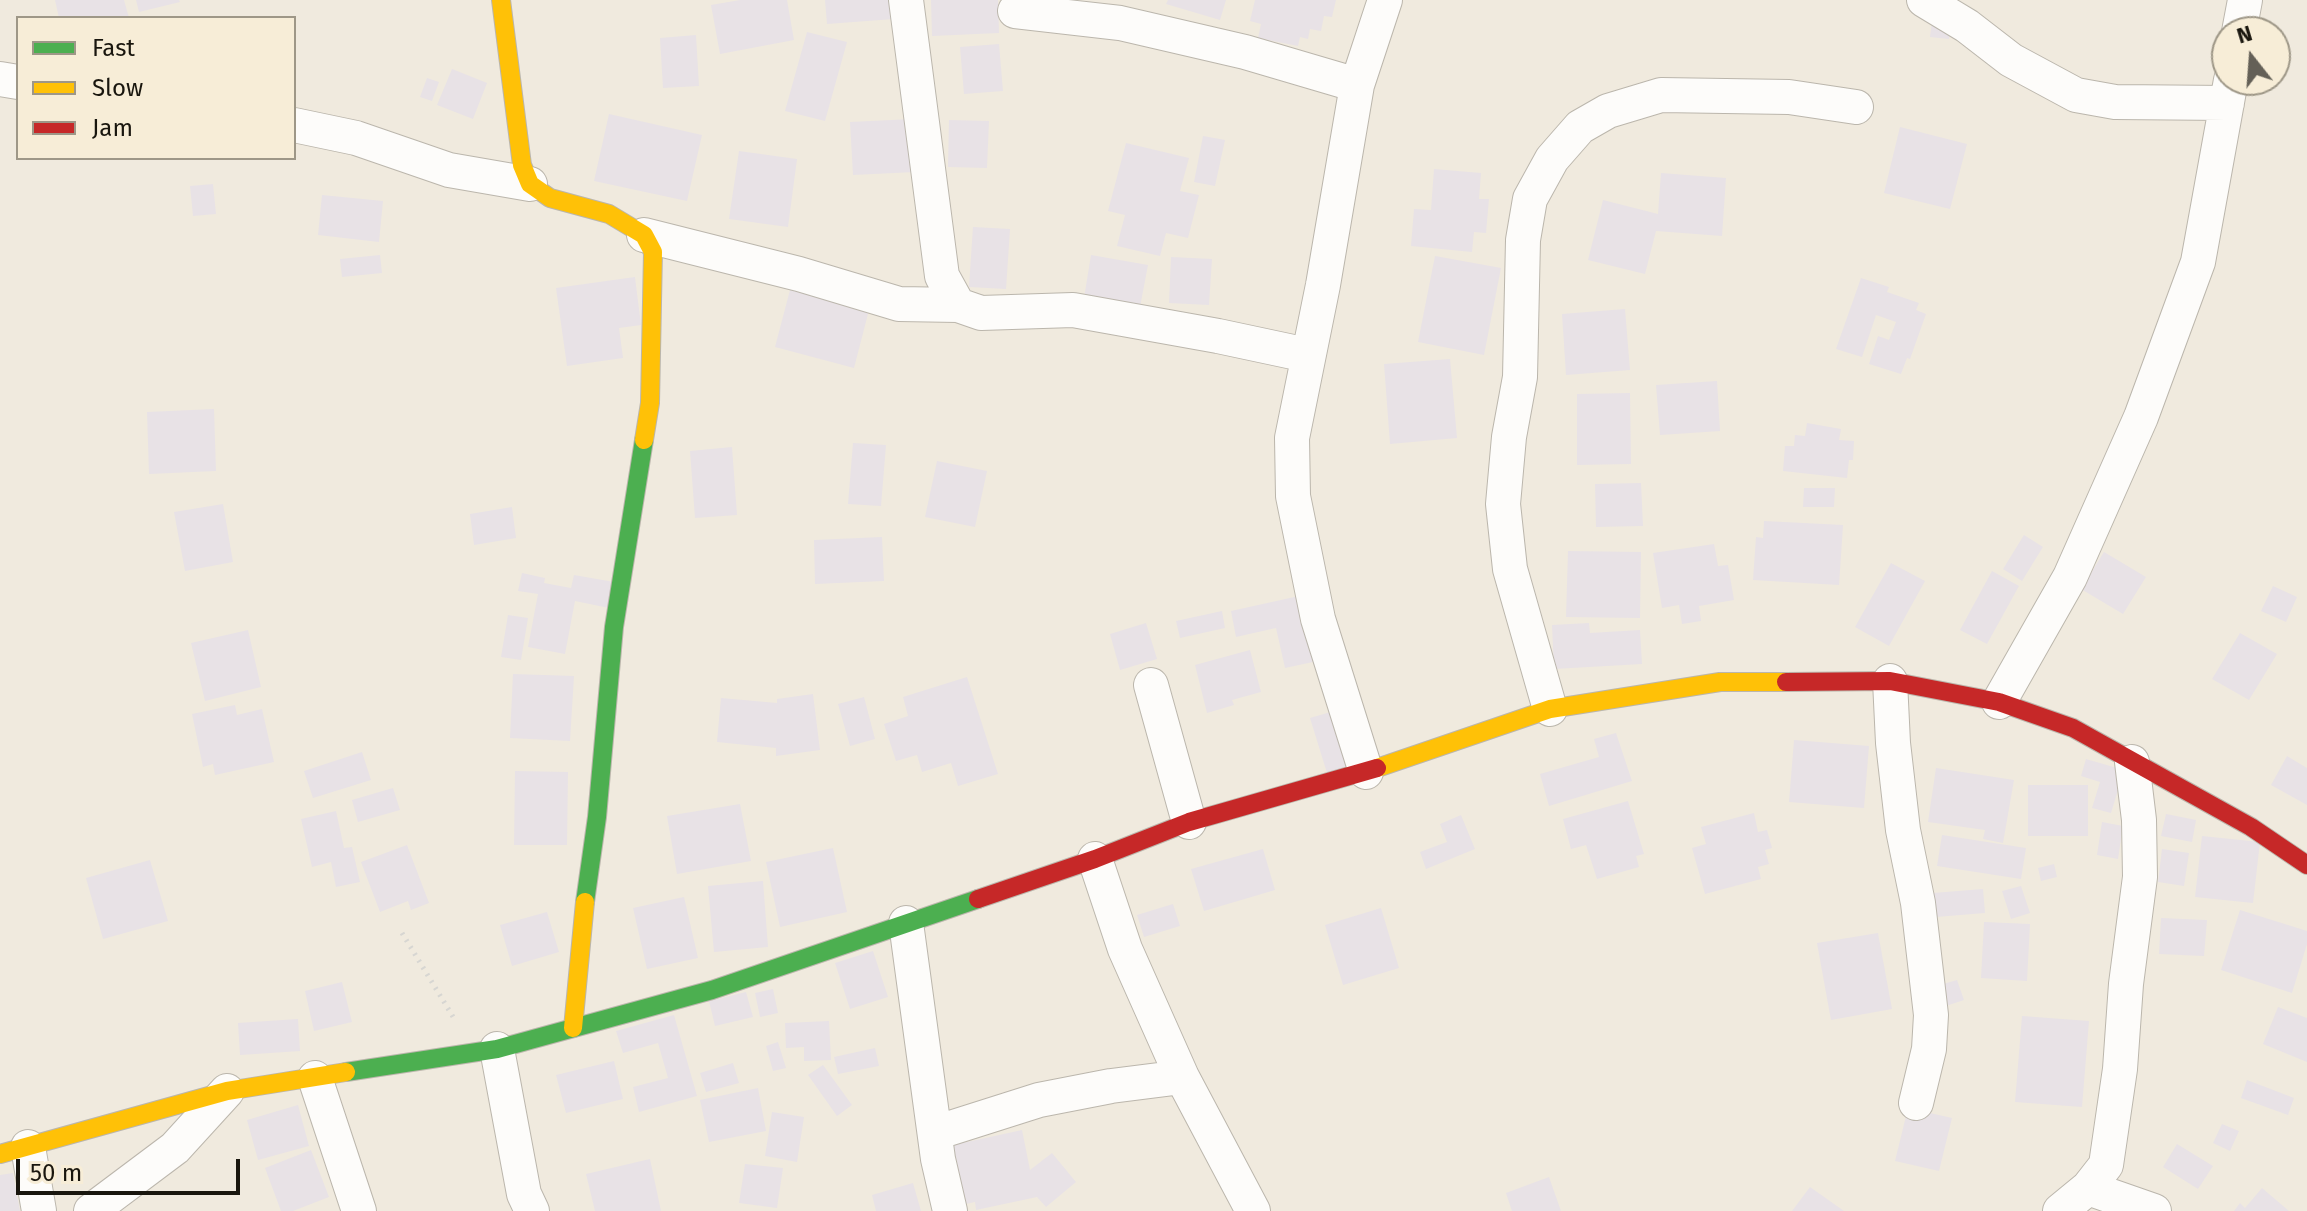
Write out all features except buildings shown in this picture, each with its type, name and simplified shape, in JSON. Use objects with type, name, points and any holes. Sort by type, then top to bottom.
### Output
[{"type":"street","points":[[501,0],[522,165],[530,184]]},
{"type":"street","points":[[906,0],[942,276],[958,305]]},
{"type":"street","points":[[1366,772],[1318,619],[1293,496],[1292,438],[1323,285],[1357,85],[1385,0]]},
{"type":"street","points":[[1924,0],[1967,26],[2011,60],[2076,95],[2115,102],[2211,93]]},
{"type":"street","points":[[1015,11],[1120,23],[1245,52],[1357,85]]},
{"type":"street","points":[[1550,709],[1510,569],[1503,504],[1509,437],[1520,377],[1523,240],[1530,199],[1552,159],[1580,127],[1608,111],[1661,95],[1789,97],[1856,107]]},
{"type":"street","points":[[1999,702],[2070,577],[2141,417],[2198,262],[2228,96]]},
{"type":"street","points":[[296,125],[356,138],[449,170],[530,184],[550,198],[609,214],[644,235],[799,274],[899,304],[958,305],[981,313],[1073,310],[1307,355]]},
{"type":"street","points":[[573,1028],[582,920],[597,817],[614,627],[650,403],[654,272],[653,252],[644,235]]},
{"type":"street","points":[[1890,681],[1901,815],[1918,903],[1931,1015],[1929,1049],[1916,1103]]},
{"type":"street","points":[[39,1211],[14,1150],[227,1091],[486,1051],[712,990],[1095,859],[1189,822],[1366,772],[1550,709],[1720,682],[1890,681],[1999,702],[2073,728],[2251,827],[2307,865]]},
{"type":"street","points":[[1151,685],[1189,822]]},
{"type":"street","points":[[2060,1211],[2088,1188],[2106,1165],[2120,1069],[2126,984],[2140,877],[2139,820],[2132,762]]},
{"type":"street","points":[[1095,859],[1125,949],[1182,1077],[1253,1211]]},
{"type":"street","points":[[906,923],[935,1133],[950,1211]]},
{"type":"street","points":[[486,1051],[524,1194],[532,1211]]},
{"type":"street","points":[[935,1133],[1039,1100],[1182,1077]]},
{"type":"street","points":[[315,1078],[359,1211]]},
{"type":"street","points":[[91,1211],[175,1148],[227,1091]]},
{"type":"street","points":[[2088,1188],[2154,1211]]},
{"type":"path","points":[[402,933],[486,1051]]},
{"type":"traffic: fast","points":[[585,902],[597,817],[614,627],[644,440]]},
{"type":"traffic: fast","points":[[346,1072],[497,1049],[712,990],[978,899]]},
{"type":"traffic: slow","points":[[501,0],[522,165],[530,184],[550,198],[609,214],[644,235],[653,252],[650,403],[644,440]]},
{"type":"traffic: slow","points":[[1377,768],[1550,709],[1720,682],[1786,682]]},
{"type":"traffic: slow","points":[[573,1028],[585,902]]},
{"type":"traffic: slow","points":[[0,1154],[227,1091],[346,1072]]},
{"type":"traffic: jam","points":[[1786,682],[1890,681],[1999,702],[2073,728],[2251,827],[2307,865]]},
{"type":"traffic: jam","points":[[978,899],[1095,859],[1189,822],[1377,768]]}]
